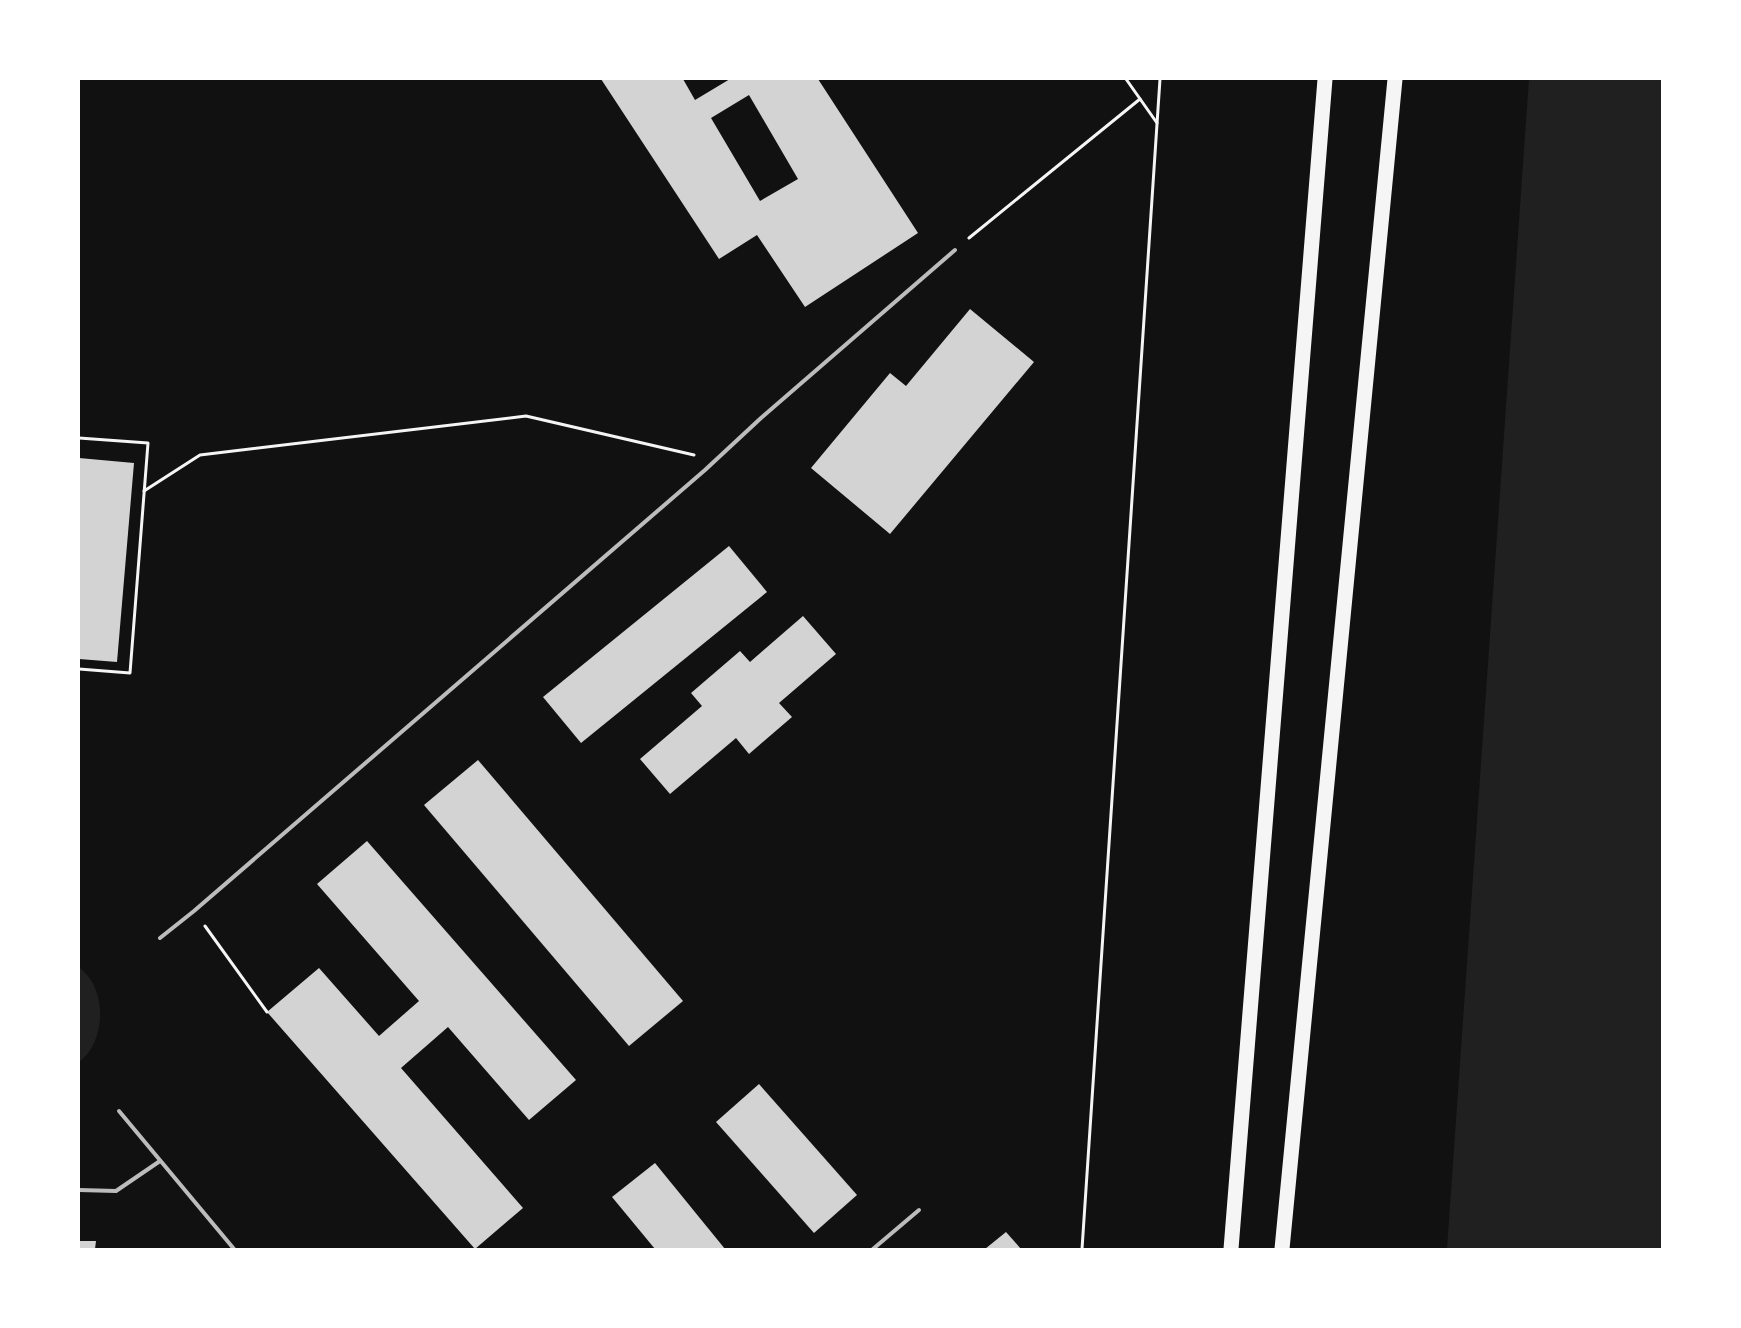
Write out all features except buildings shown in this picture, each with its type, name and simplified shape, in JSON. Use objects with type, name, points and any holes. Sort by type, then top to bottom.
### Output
[{"type":"highway","points":[[1231,1249],[1325,79]]},
{"type":"highway","points":[[1282,1249],[1395,79]]},
{"type":"lane","points":[[160,938],[194,911],[705,470],[761,418],[955,250]]},
{"type":"lane","points":[[119,1111],[234,1249]]},
{"type":"lane","points":[[79,1190],[116,1191],[160,1161]]},
{"type":"lane","points":[[872,1249],[919,1210]]},
{"type":"path","points":[[1126,79],[1157,124]]},
{"type":"path","points":[[1082,1249],[1160,79]]},
{"type":"path","points":[[955,250],[1140,99]]},
{"type":"path","points":[[144,491],[200,455],[526,416],[696,456]]},
{"type":"path","points":[[79,438],[148,443],[130,673],[79,669]]},
{"type":"path","points":[[194,911],[267,1012]]},
{"type":"shaded area","points":[[1529,79],[1662,79],[1662,1249],[1447,1249]]},
{"type":"shaded area","points":[[79,967],[92,982],[99,1002],[100,1013],[97,1036],[93,1046],[79,1062]]}]
